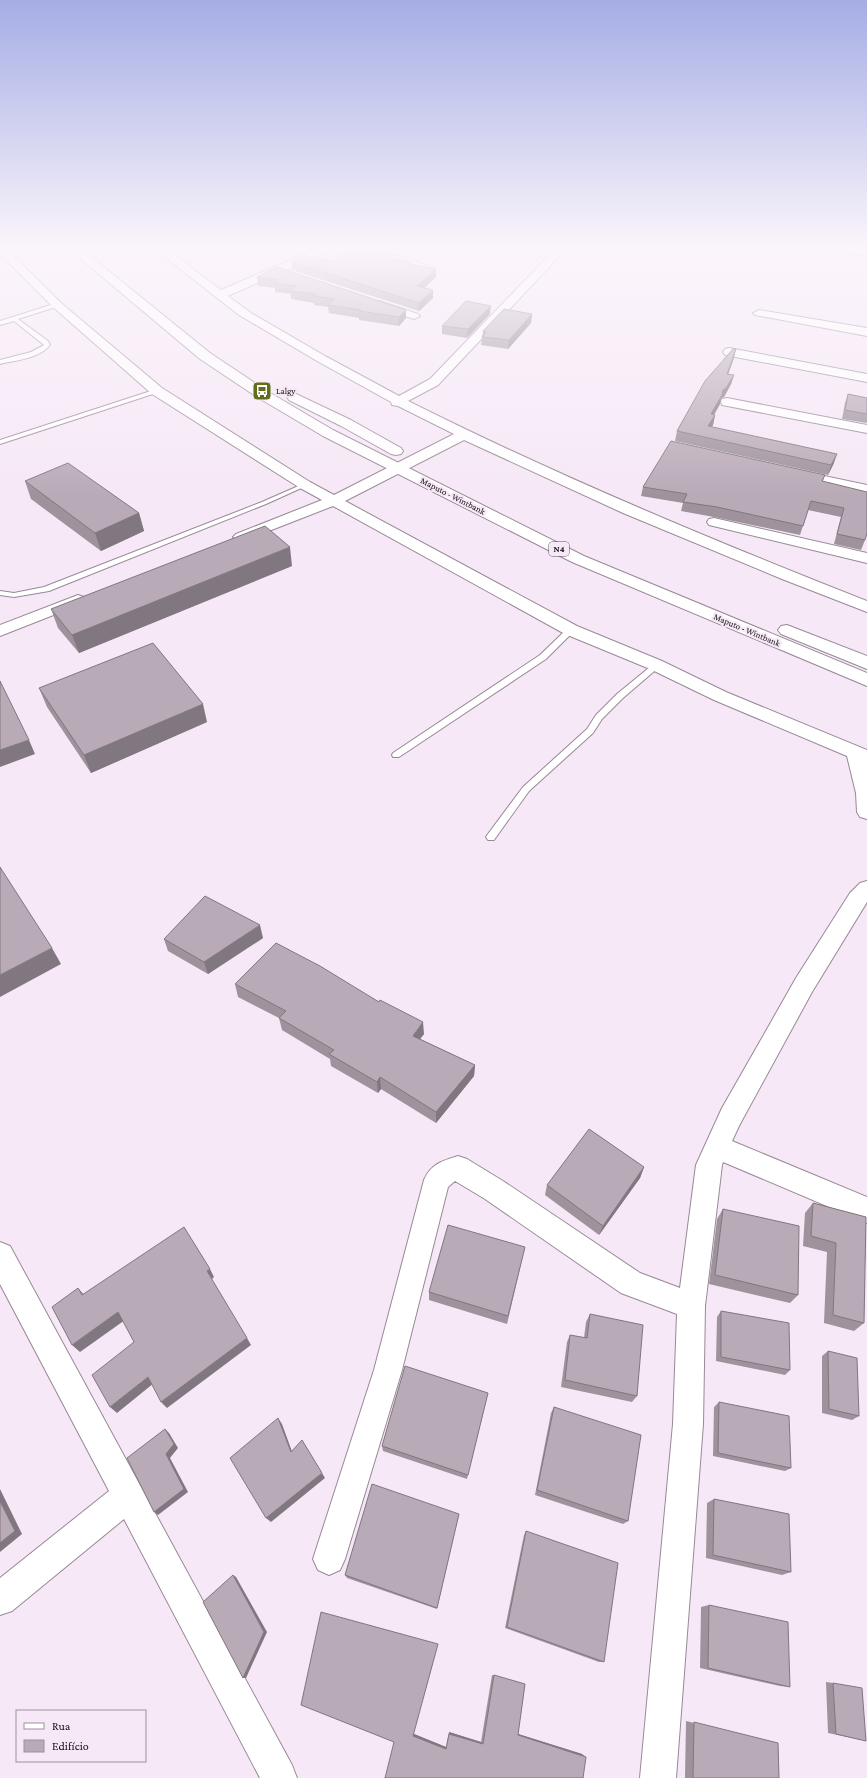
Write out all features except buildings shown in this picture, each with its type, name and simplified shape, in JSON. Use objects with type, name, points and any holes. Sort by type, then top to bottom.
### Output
[{"type":"highway","name":"Maputo - Wintbank","points":[[173,330],[234,375],[308,421],[578,559],[867,680]]},
{"type":"highway","name":"Maputo - Wintbank","points":[[278,388],[346,423],[413,461],[591,549],[867,663]]},
{"type":"street","points":[[86,330],[157,391],[305,485],[334,501],[571,630],[656,665],[720,696],[861,755],[867,812]]},
{"type":"street","points":[[273,330],[397,402],[463,435],[590,493],[743,558],[867,607]]},
{"type":"street","points":[[397,402],[434,382],[484,330]]},
{"type":"street","points":[[856,330],[867,332]]},
{"type":"street","points":[[729,352],[867,378]]},
{"type":"street","points":[[727,402],[867,429]]},
{"type":"street","points":[[226,543],[334,501],[463,435]]},
{"type":"street","points":[[782,470],[867,490]]},
{"type":"street","points":[[714,522],[867,558]]},
{"type":"street","points":[[0,630],[95,594]]},
{"type":"street","points":[[658,1778],[688,1424],[691,1306],[709,1165],[731,1116],[804,986],[857,899],[867,889]]},
{"type":"street","points":[[717,1147],[867,1210]]},
{"type":"street","points":[[329,1559],[388,1370],[437,1180],[447,1172],[458,1168],[494,1190],[631,1283],[691,1306]]},
{"type":"street","points":[[0,1256],[278,1778]]},
{"type":"street","points":[[0,1599],[128,1496]]},
{"type":"lane","points":[[0,362],[37,352],[46,348],[46,342],[30,330]]},
{"type":"lane","points":[[0,442],[157,391]]},
{"type":"lane","points":[[0,593],[14,595],[46,589],[264,503],[305,485]]},
{"type":"lane","points":[[396,755],[542,657],[571,630]]},
{"type":"lane","points":[[491,837],[526,789],[590,731],[599,717],[620,696],[656,665]]},
{"type":"place","name":"Lalgy","points":[[262,391]]}]
